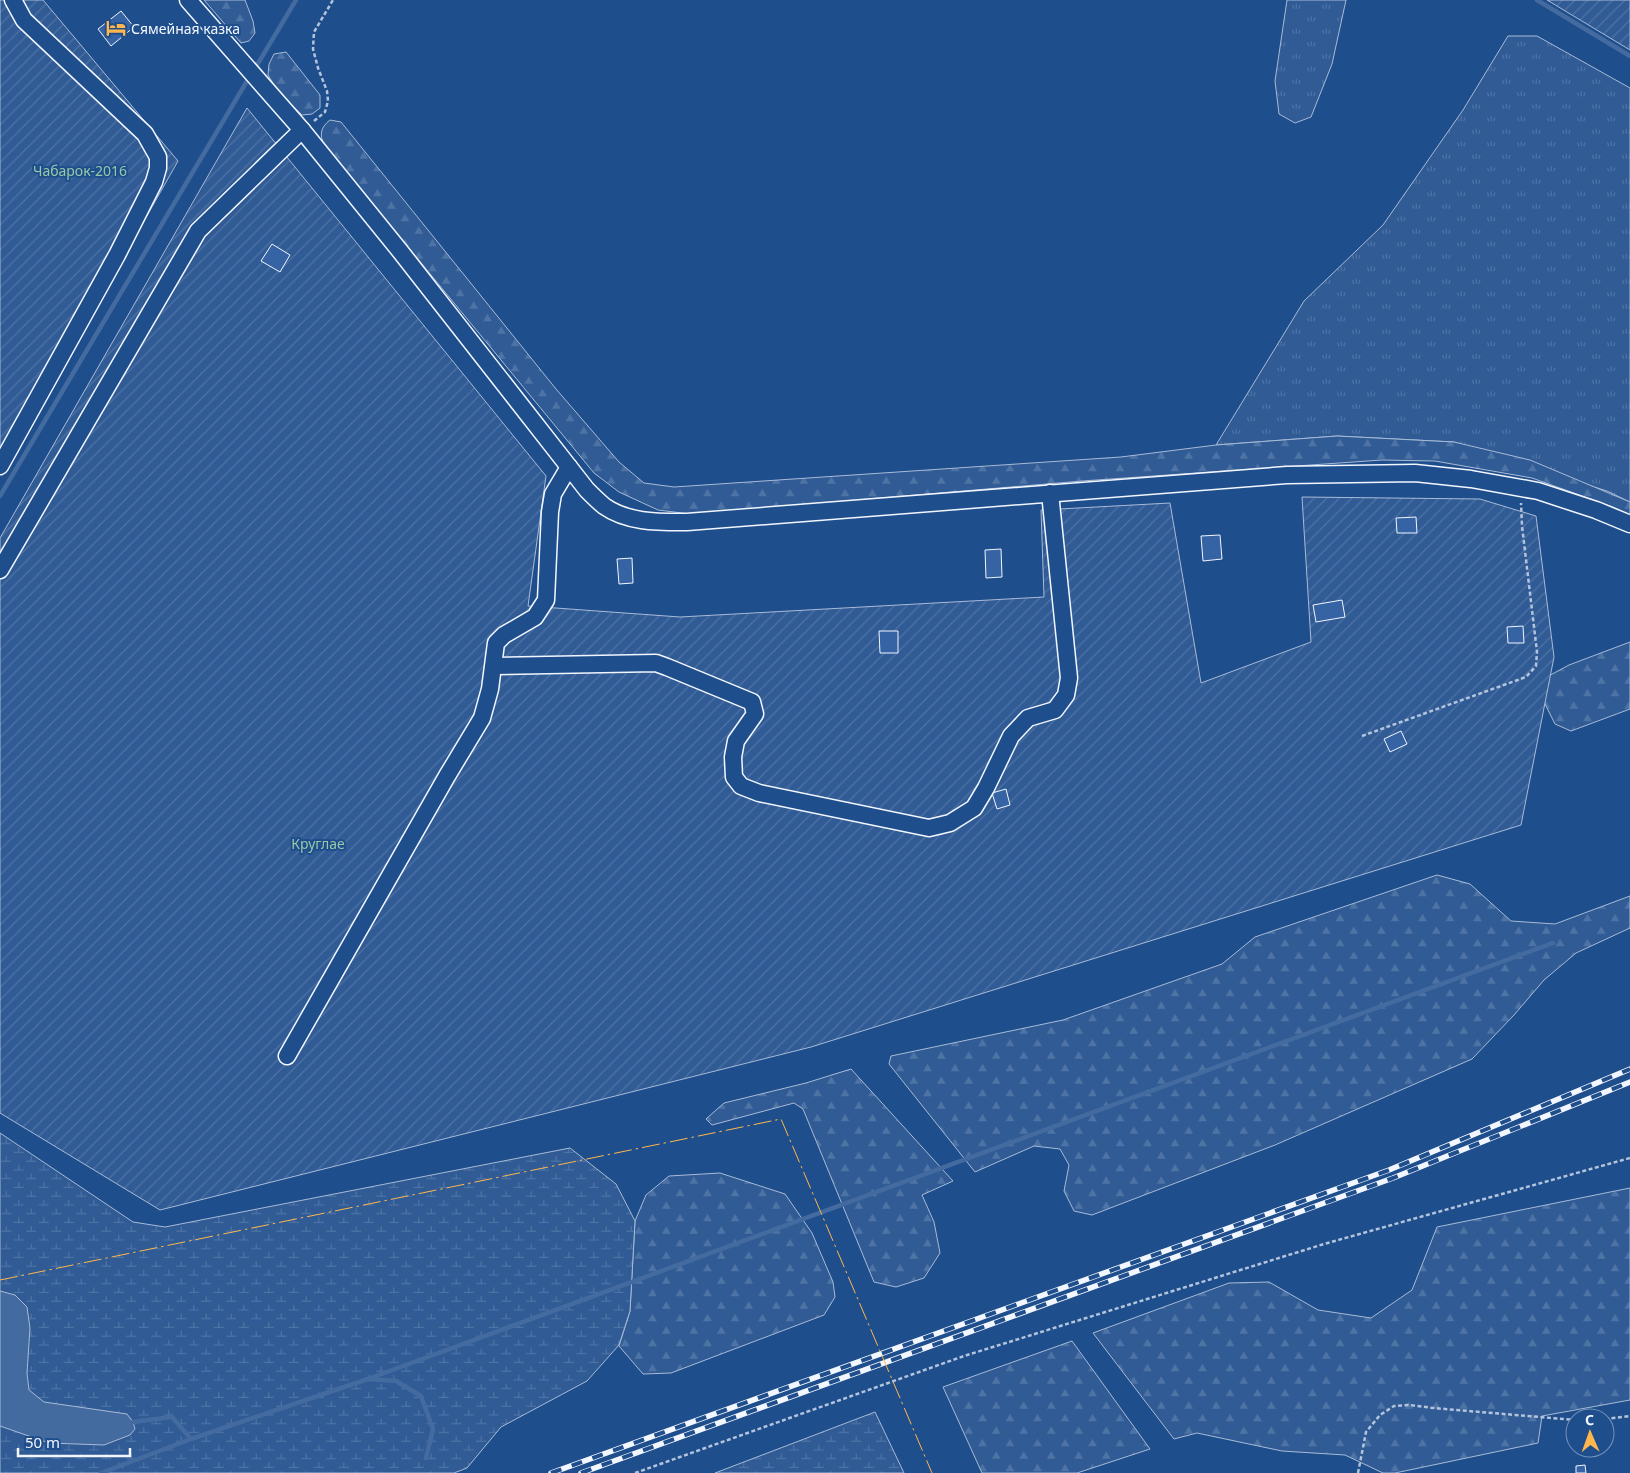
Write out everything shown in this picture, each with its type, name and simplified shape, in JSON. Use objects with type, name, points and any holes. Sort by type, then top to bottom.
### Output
[{"type":"street","points":[[2,459],[117,255],[154,182],[158,168],[158,157],[145,134],[24,20],[13,0]]},
{"type":"street","points":[[188,0],[302,130],[400,251],[587,490],[604,506],[624,515],[646,522],[687,522],[1287,475],[1415,473],[1471,479],[1538,491],[1596,510],[1630,524]]},
{"type":"street","points":[[0,570],[198,231],[302,130]]},
{"type":"street","points":[[287,1056],[482,718],[490,689],[496,643],[504,635],[535,617],[546,600],[552,494],[569,467]]},
{"type":"street","points":[[494,666],[656,664],[667,667],[752,702],[755,714],[736,741],[733,757],[734,777],[741,786],[758,794],[929,828],[950,823],[974,808],[986,788],[1011,736],[1028,718],[1055,710],[1066,695],[1069,678],[1050,493]]},
{"type":"path","points":[[302,130],[325,112],[328,101],[328,91],[318,68],[313,49],[314,32],[333,0]]},
{"type":"path","points":[[1362,736],[1526,677],[1536,666],[1537,652],[1520,505],[1526,489]]},
{"type":"path","points":[[635,1473],[964,1356],[1324,1244],[1630,1158]]},
{"type":"path","points":[[1358,1473],[1366,1432],[1380,1415],[1394,1406],[1410,1405],[1565,1421]]},
{"type":"path","points":[[1615,1418],[1630,1416]]},
{"type":"green space","name":"Чабарок-2016","points":[[0,0],[43,0],[178,161],[0,475]]},
{"type":"green space","points":[[204,0],[245,0],[253,21],[255,33],[249,41],[241,43]]},
{"type":"green space","points":[[1287,0],[1346,0],[1332,64],[1311,117],[1295,123],[1279,114],[1275,81]]},
{"type":"green space","points":[[1547,0],[1630,0],[1630,50]]},
{"type":"green space","points":[[1508,36],[1537,36],[1630,88],[1630,502],[1607,491],[1454,442],[1337,436],[1216,445],[1304,301],[1383,225],[1463,110]]},
{"type":"green space","points":[[286,52],[320,95],[320,108],[312,114],[302,115],[277,90],[268,75],[269,64],[274,54]]},
{"type":"green space","name":"Круглае","points":[[247,108],[546,476],[528,606],[680,617],[1044,597],[1041,510],[1170,503],[1201,683],[1311,642],[1302,497],[1480,499],[1536,516],[1554,657],[1521,825],[811,1047],[160,1210],[0,1113],[0,538]]},
{"type":"green space","points":[[330,120],[341,122],[556,389],[619,462],[644,483],[674,487],[1121,457],[1216,445],[1337,436],[1454,442],[1530,460],[1630,502],[1630,515],[1532,478],[1435,461],[1382,460],[1082,481],[690,514],[658,510],[619,492],[594,473],[324,145],[322,131]]},
{"type":"green space","points":[[1630,642],[1630,709],[1571,731],[1555,724],[1541,696],[1543,679],[1569,665]]},
{"type":"green space","points":[[1437,875],[1470,884],[1511,921],[1555,924],[1630,896],[1630,928],[1576,953],[1544,980],[1472,1059],[1275,1145],[1092,1215],[1074,1211],[1064,1191],[1069,1165],[1060,1149],[1034,1146],[975,1172],[889,1064],[891,1056],[1063,1020],[1222,964],[1255,937]]},
{"type":"green space","points":[[851,1069],[953,1181],[922,1195],[934,1222],[940,1253],[924,1278],[896,1287],[874,1282],[803,1109],[794,1103],[712,1125],[706,1119],[724,1103],[806,1083]]},
{"type":"green space","points":[[0,1133],[133,1222],[165,1227],[570,1148],[616,1184],[635,1221],[630,1311],[619,1345],[587,1381],[501,1427],[467,1468],[454,1473],[0,1473]]},
{"type":"green space","points":[[720,1173],[785,1194],[812,1233],[833,1282],[835,1297],[824,1315],[671,1373],[643,1374],[619,1346],[630,1311],[635,1221],[646,1195],[669,1176]]},
{"type":"green space","points":[[1630,1188],[1630,1400],[1586,1408],[1565,1408],[1565,1412],[1542,1416],[1538,1443],[1395,1473],[1383,1473],[1345,1455],[1282,1451],[1197,1433],[1174,1439],[1093,1333],[1229,1283],[1269,1282],[1318,1310],[1371,1318],[1412,1290],[1437,1227]]},
{"type":"green space","points":[[1072,1341],[1150,1449],[1077,1473],[982,1473],[943,1387]]},
{"type":"green space","points":[[875,1412],[904,1473],[715,1473]]},
{"type":"shaded area","points":[[0,1291],[15,1295],[27,1307],[30,1328],[27,1373],[29,1390],[44,1402],[127,1414],[133,1422],[135,1429],[130,1435],[104,1445],[49,1443],[0,1426]]},
{"type":"building","name":"Сямейная казка","points":[[121,11],[134,27],[111,46],[98,29]]},
{"type":"building","points":[[272,244],[290,255],[280,272],[261,261]]},
{"type":"building","points":[[1416,517],[1417,533],[1397,533],[1396,518]]},
{"type":"building","points":[[1220,535],[1222,559],[1203,561],[1201,536]]},
{"type":"building","points":[[1001,549],[1002,577],[986,578],[985,550]]},
{"type":"building","points":[[632,558],[633,583],[619,584],[617,559]]},
{"type":"building","points":[[1342,600],[1345,617],[1316,622],[1313,605]]},
{"type":"building","points":[[1523,626],[1524,643],[1508,643],[1507,627]]},
{"type":"building","points":[[879,631],[898,631],[898,653],[880,653]]},
{"type":"building","points":[[1401,731],[1407,744],[1390,752],[1384,739]]},
{"type":"building","points":[[1006,789],[1010,805],[997,809],[992,793]]},
{"type":"building","points":[[1585,1465],[1586,1473],[1576,1473],[1576,1466]]},
{"type":"waterway","points":[[254,70],[296,0]]},
{"type":"waterway","points":[[1537,0],[1630,56]]},
{"type":"waterway","points":[[0,496],[250,76]]},
{"type":"waterway","points":[[368,1379],[1553,943]]},
{"type":"waterway","points":[[101,1473],[191,1439],[368,1379],[396,1381],[421,1396],[433,1429],[426,1458]]},
{"type":"waterway","points":[[133,1422],[172,1417],[191,1439]]},
{"type":"railway","points":[[551,1473],[1389,1170],[1630,1069]]},
{"type":"railway","points":[[581,1473],[1393,1178],[1630,1082]]},
{"type":"power","points":[[0,1280],[781,1119],[932,1473]]},
{"type":"place","name":"Сямейная казка","points":[[116,28]]}]
